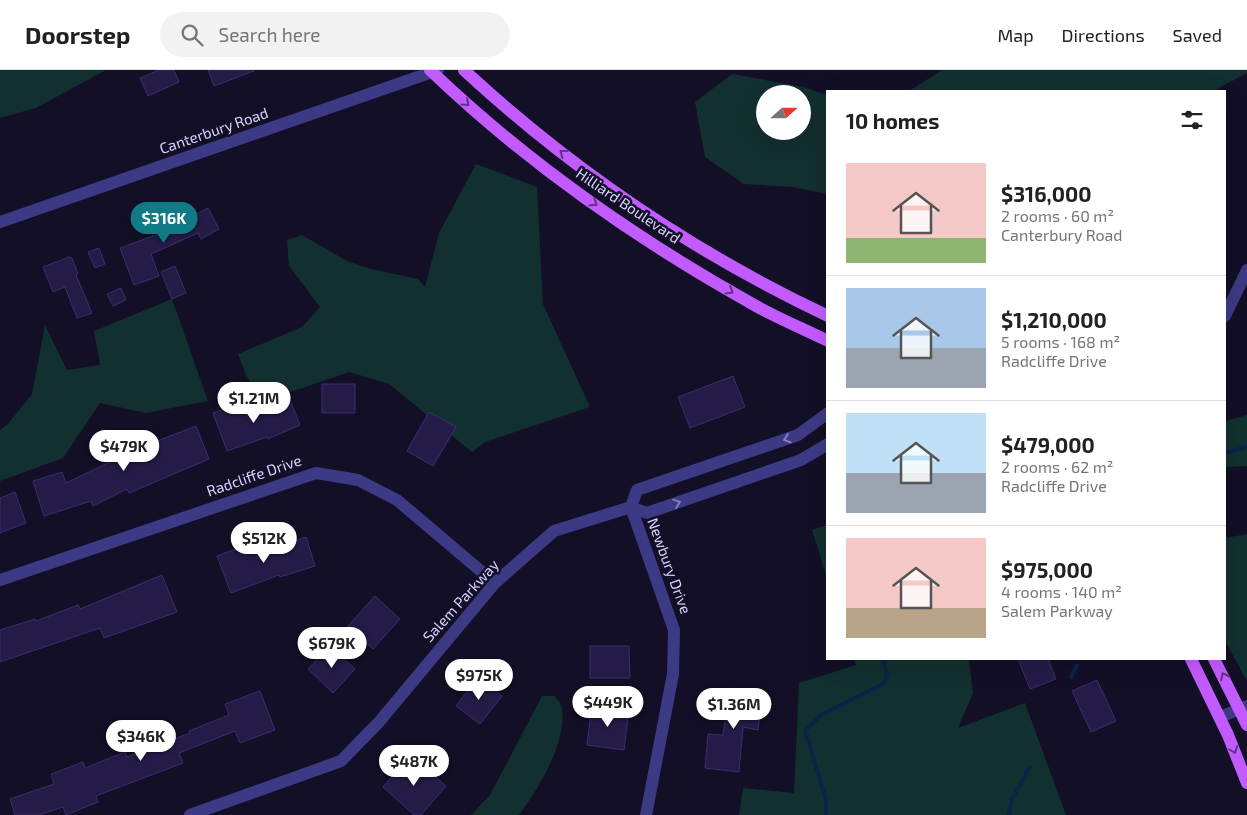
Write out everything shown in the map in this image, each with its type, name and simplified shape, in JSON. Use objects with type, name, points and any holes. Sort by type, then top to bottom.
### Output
[{"type":"main road","name":"Hilliard Boulevard","points":[[464,70],[538,134],[617,193],[747,274],[826,315]]},
{"type":"main road","name":"Hilliard Boulevard","points":[[433,71],[487,122],[578,193],[685,264],[750,303],[826,340]]},
{"type":"main road","points":[[1192,660],[1220,717],[1247,783]]},
{"type":"main road","points":[[1215,660],[1243,707],[1247,725]]},
{"type":"street","name":"Canterbury Road","points":[[0,222],[433,71]]},
{"type":"street","points":[[1226,314],[1247,270]]},
{"type":"street","points":[[826,414],[798,435],[637,490],[630,507],[647,513],[801,460],[826,445]]},
{"type":"street","name":"Radcliffe Drive","points":[[0,580],[316,473],[358,480],[397,500],[495,583]]},
{"type":"street","name":"Salem Parkway","points":[[190,815],[341,760],[379,722],[495,583],[554,531],[630,507]]},
{"type":"street","name":"Newbury Drive","points":[[630,507],[674,630],[673,674],[646,815]]},
{"type":"street","points":[[1220,717],[1243,707]]},
{"type":"green space","points":[[0,70],[106,70],[36,108],[0,118]]},
{"type":"green space","points":[[942,70],[1247,70],[1247,73],[1215,90],[911,90]]},
{"type":"green space","points":[[732,74],[793,85],[756,85],[756,140],[811,140],[811,89],[826,95],[826,194],[792,187],[744,184],[705,157],[695,102]]},
{"type":"green space","points":[[476,164],[537,187],[543,304],[590,407],[485,442],[472,452],[389,384],[349,372],[270,399],[260,397],[246,375],[238,354],[302,327],[320,307],[289,266],[287,240],[302,235],[347,261],[371,269],[418,279],[425,287],[439,233]]},
{"type":"green space","points":[[172,299],[208,401],[146,413],[100,403],[63,458],[0,481],[0,430],[8,424],[32,394],[45,325],[67,370],[100,365],[94,331]]},
{"type":"green space","points":[[1247,415],[1247,466],[1226,467],[1226,421]]},
{"type":"green space","points":[[826,526],[826,575],[812,530]]},
{"type":"green space","points":[[1247,534],[1247,681],[1226,643],[1226,538]]},
{"type":"green space","points":[[854,660],[969,660],[973,693],[958,728],[1025,703],[1066,815],[739,815],[743,788],[794,793],[799,683],[856,665]]},
{"type":"green space","points":[[542,696],[555,696],[560,702],[562,722],[556,750],[534,793],[519,815],[471,815],[490,795]]},
{"type":"building","points":[[159,70],[174,70],[179,82],[148,96],[140,78]]},
{"type":"building","points":[[208,70],[253,70],[254,71],[214,86]]},
{"type":"building","points":[[208,208],[219,229],[201,239],[198,233],[151,254],[159,276],[134,285],[120,248],[161,233],[159,229],[178,221],[179,223]]},
{"type":"building","points":[[99,248],[105,264],[95,268],[88,252]]},
{"type":"building","points":[[69,257],[72,258],[78,274],[76,275],[92,313],[77,318],[65,287],[53,292],[43,267]]},
{"type":"building","points":[[175,266],[186,293],[172,299],[161,272]]},
{"type":"building","points":[[121,288],[126,300],[113,306],[107,294]]},
{"type":"building","points":[[733,376],[745,407],[690,428],[678,397]]},
{"type":"building","points":[[322,384],[355,384],[355,413],[322,413]]},
{"type":"building","points":[[290,400],[300,425],[268,439],[267,437],[227,451],[213,413],[242,402],[248,418]]},
{"type":"building","points":[[429,412],[456,427],[433,466],[407,451]]},
{"type":"building","points":[[196,426],[209,459],[129,493],[127,489],[93,506],[91,501],[44,516],[33,481],[62,472],[66,483],[114,460],[113,456],[151,440],[152,443]]},
{"type":"building","points":[[15,492],[26,523],[0,533],[0,498]]},
{"type":"building","points":[[306,537],[315,566],[280,577],[279,575],[231,593],[217,556],[249,544],[253,554]]},
{"type":"building","points":[[162,575],[177,612],[104,638],[100,628],[0,662],[0,630],[35,619],[36,621],[78,605],[80,609]]},
{"type":"building","points":[[375,596],[400,619],[373,649],[348,626]]},
{"type":"building","points":[[330,646],[355,669],[333,693],[308,669]]},
{"type":"building","points":[[590,646],[629,646],[630,678],[590,678]]},
{"type":"building","points":[[1018,660],[1048,660],[1056,679],[1030,689]]},
{"type":"building","points":[[478,677],[502,696],[480,724],[456,706]]},
{"type":"building","points":[[1097,680],[1116,721],[1091,732],[1072,691]]},
{"type":"building","points":[[730,688],[763,693],[758,730],[743,727],[739,772],[705,768],[708,734],[723,735]]},
{"type":"building","points":[[260,691],[275,730],[240,743],[235,731],[179,753],[183,763],[96,796],[98,802],[66,815],[63,807],[39,815],[15,815],[10,799],[54,784],[51,774],[83,762],[85,768],[125,752],[127,757],[190,733],[189,731],[229,715],[225,704]]},
{"type":"building","points":[[592,705],[629,710],[624,750],[587,745]]},
{"type":"building","points":[[411,755],[446,786],[421,815],[414,815],[383,787]]},
{"type":"waterway","points":[[1226,453],[1247,447]]},
{"type":"waterway","points":[[826,815],[826,800],[805,730],[821,715],[883,684],[887,676],[883,660]]},
{"type":"waterway","points":[[1071,677],[1077,665]]},
{"type":"waterway","points":[[1009,815],[1012,799],[1030,767]]}]
